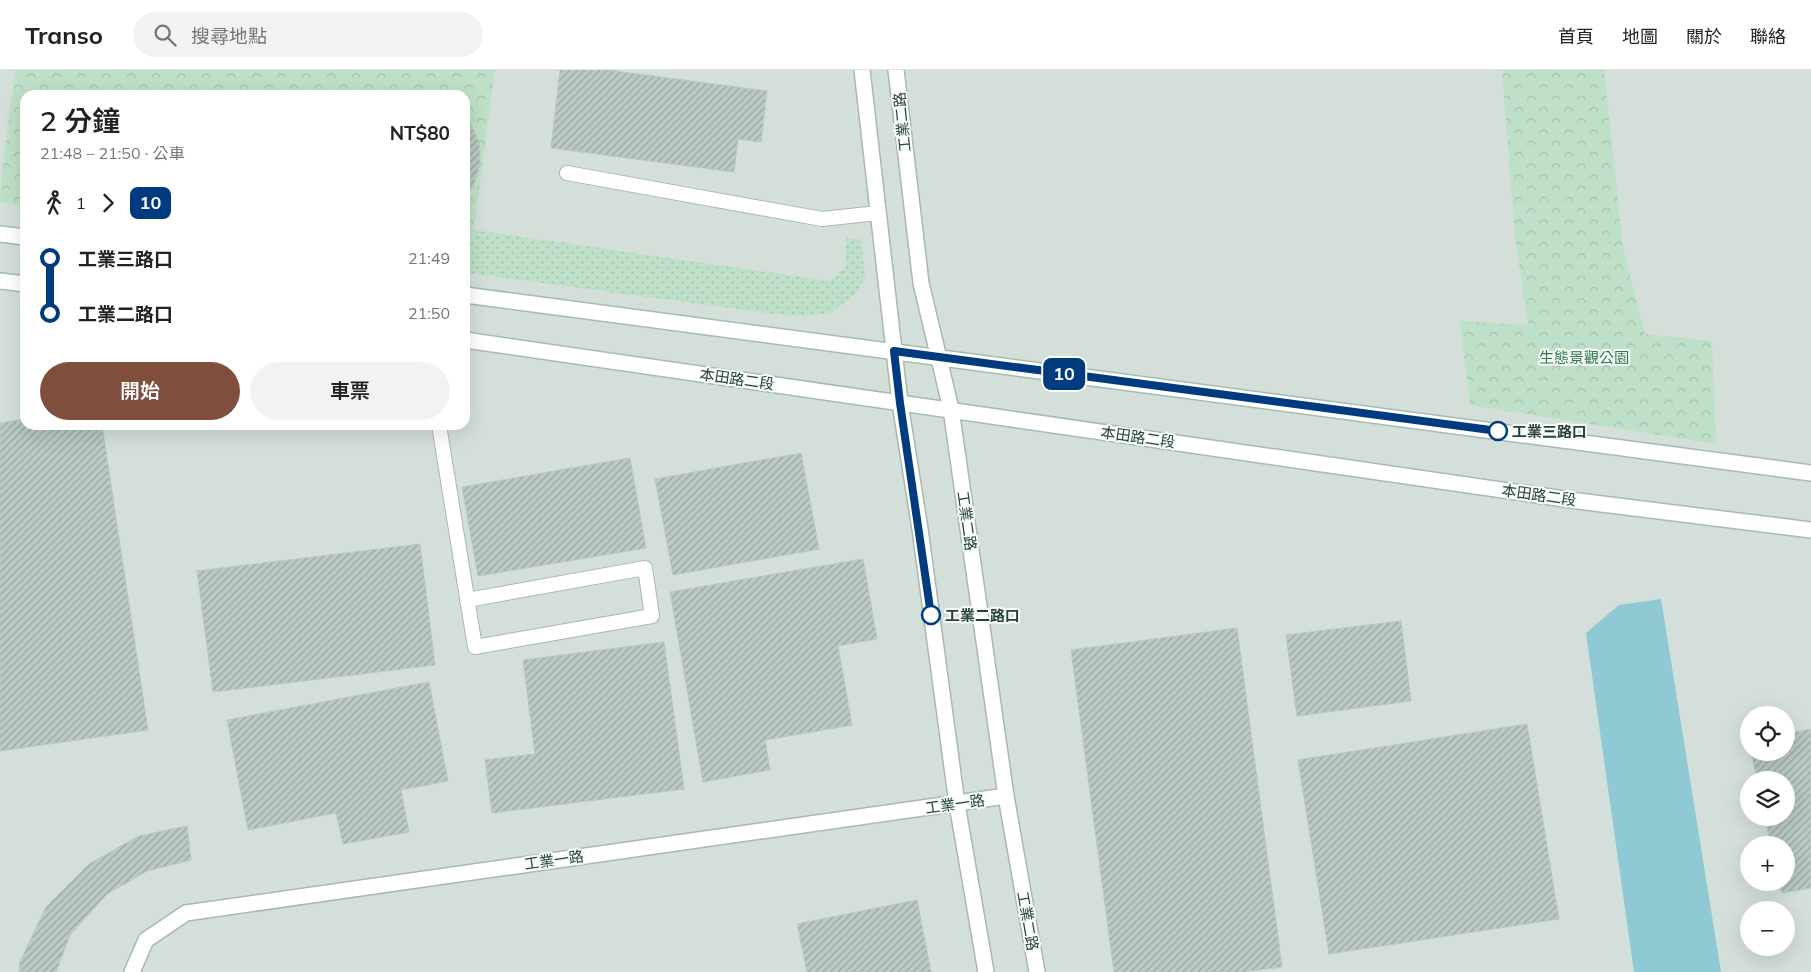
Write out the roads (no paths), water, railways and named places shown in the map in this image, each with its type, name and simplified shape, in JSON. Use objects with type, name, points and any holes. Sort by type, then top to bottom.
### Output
[{"type":"street","points":[[862,70],[900,403],[920,529],[957,804],[986,972]]},
{"type":"street","name":"工業二路","points":[[896,70],[920,283],[951,410],[1006,796],[1037,972]]},
{"type":"street","points":[[0,234],[20,236]]},
{"type":"street","points":[[0,281],[20,283]]},
{"type":"street","points":[[470,296],[1811,473]]},
{"type":"street","name":"本田路二段","points":[[470,341],[1578,500],[1811,530]]},
{"type":"street","name":"工業一路","points":[[132,972],[146,940],[186,912],[1006,796]]},
{"type":"lane","points":[[567,173],[822,219],[878,213]]},
{"type":"lane","points":[[440,430],[467,600],[475,647],[652,616],[644,568],[467,600]]},
{"type":"water","points":[[1661,599],[1721,972],[1634,972],[1586,633],[1619,605]]},
{"type":"place","name":"工業三路口","points":[[1498,431]]},
{"type":"place","name":"工業二路口","points":[[931,615]]},
{"type":"park label","name":"生態景觀公園","points":[[1584,357]]}]
